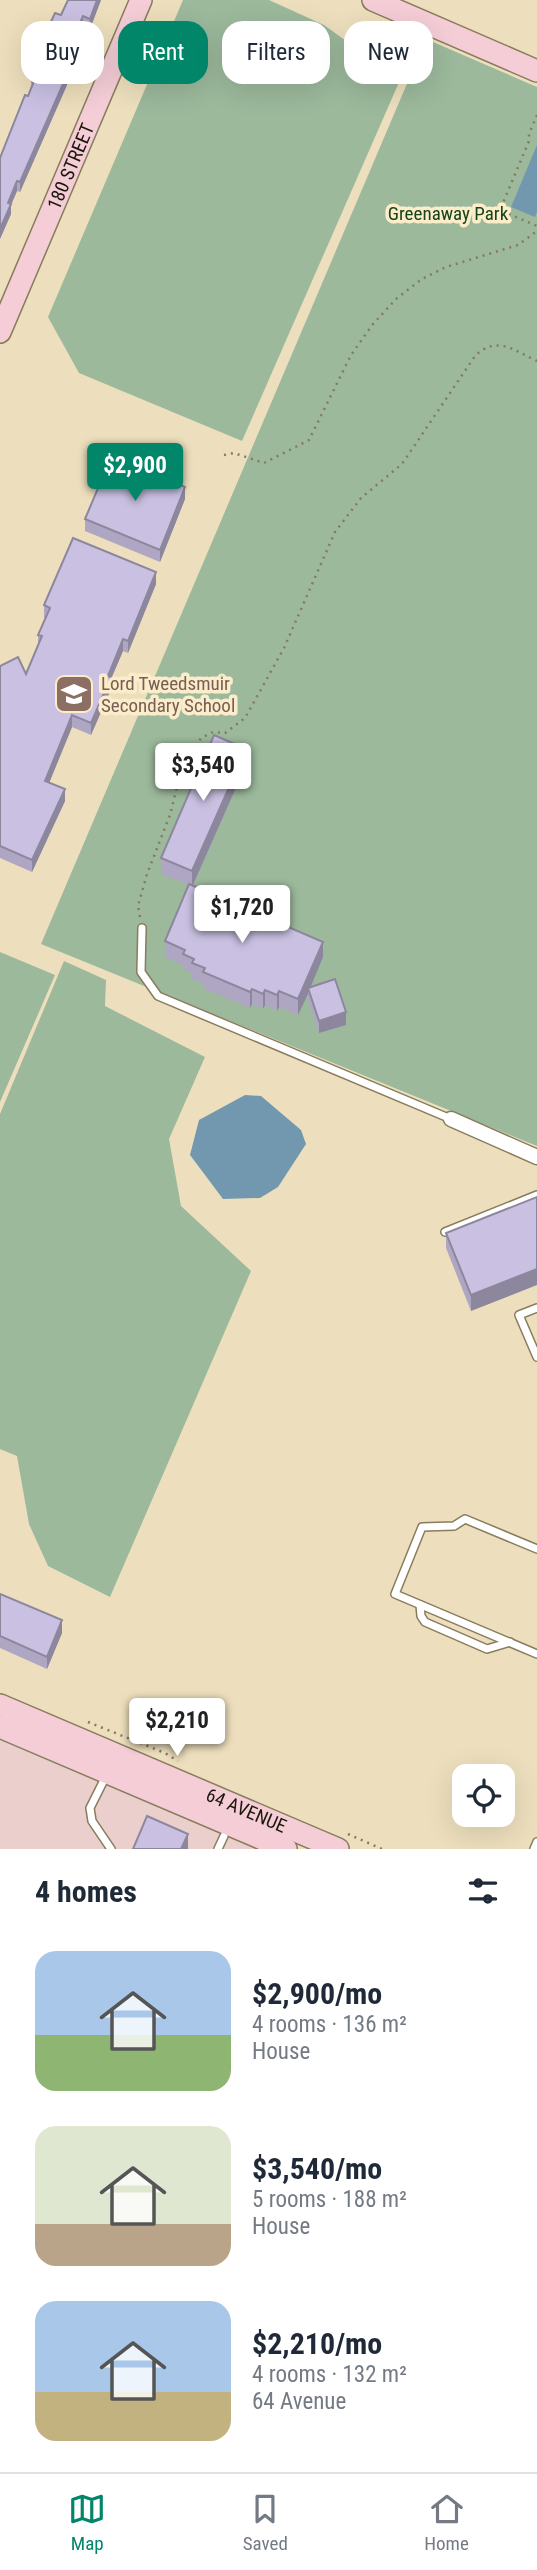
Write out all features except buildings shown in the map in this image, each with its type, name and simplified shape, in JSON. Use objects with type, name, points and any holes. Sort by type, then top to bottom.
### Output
[{"type":"main road","name":"180 STREET","points":[[0,332],[141,0]]},
{"type":"main road","points":[[373,0],[537,71]]},
{"type":"main road","name":"64 AVENUE","points":[[0,1705],[338,1849]]},
{"type":"main road","name":"64 AVENUE","points":[[2,1732],[286,1849]]},
{"type":"street","points":[[451,1119],[537,1157]]},
{"type":"lane","points":[[142,928],[141,972],[158,996],[451,1119]]},
{"type":"lane","points":[[445,1232],[537,1195]]},
{"type":"lane","points":[[537,1308],[519,1315],[537,1357]]},
{"type":"lane","points":[[537,1549],[465,1519],[454,1526],[422,1527],[395,1594],[537,1654]]},
{"type":"lane","points":[[420,1605],[421,1616],[425,1622],[487,1649],[510,1642]]},
{"type":"lane","points":[[107,1774],[90,1808],[92,1821],[111,1849]]},
{"type":"lane","points":[[218,1849],[224,1836]]},
{"type":"lane","points":[[534,1849],[537,1842]]},
{"type":"path","points":[[537,115],[500,210],[537,226]]},
{"type":"path","points":[[223,455],[234,453],[264,463],[309,440],[351,355],[373,324],[396,299],[422,279],[446,267],[518,245],[537,231]]},
{"type":"path","points":[[142,928],[138,906],[147,874],[170,815],[181,771],[201,738],[213,732],[225,733],[245,718],[284,648],[335,532],[345,517],[361,498],[402,464],[483,348],[492,344],[502,345],[537,362]]},
{"type":"shaded area","points":[[0,1732],[262,1849],[0,1849]]},
{"type":"green space","points":[[183,0],[269,0],[315,21],[222,21],[222,84],[330,84],[330,29],[344,39],[344,84],[398,84],[242,441],[79,373],[48,317],[147,84],[208,84],[208,21],[174,21]]},
{"type":"green space","name":"Greenaway Park","points":[[433,42],[537,87],[537,1146],[41,944],[407,84],[433,84]]},
{"type":"green space","points":[[0,952],[55,975],[0,1102]]},
{"type":"green space","points":[[64,961],[106,980],[105,1006],[205,1057],[169,1139],[181,1206],[251,1271],[110,1597],[48,1566],[29,1524],[17,1456],[0,1449],[0,1114]]},
{"type":"water","points":[[537,145],[537,212],[535,217],[511,207]]},
{"type":"water","points":[[245,1095],[261,1096],[301,1130],[306,1144],[278,1187],[260,1198],[223,1199],[190,1155],[199,1120]]},
{"type":"place","name":"Lord Tweedsmuir Secondary School","points":[[74,694]]}]
